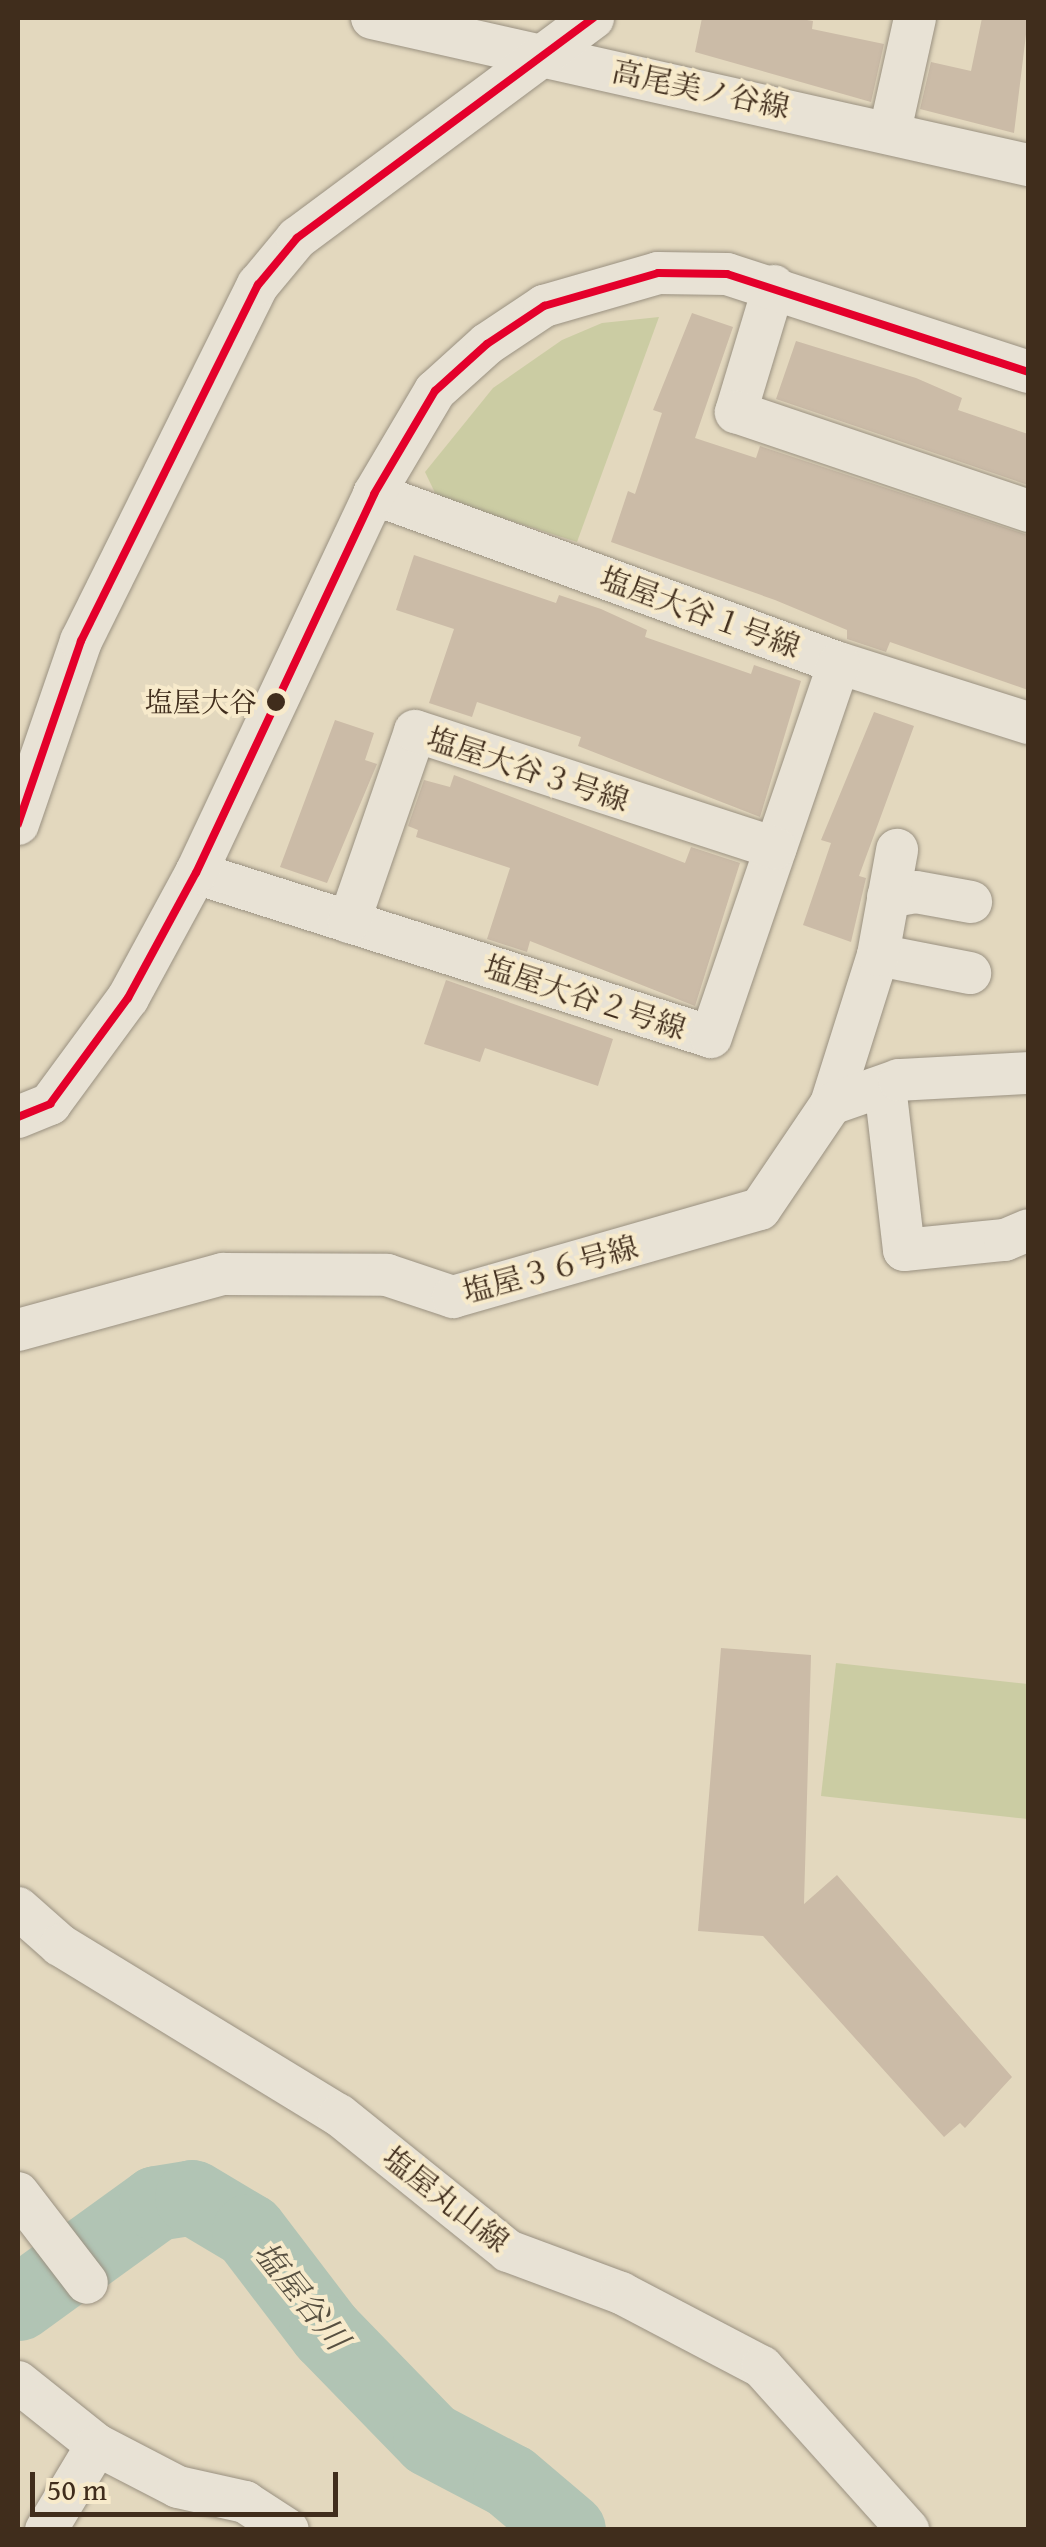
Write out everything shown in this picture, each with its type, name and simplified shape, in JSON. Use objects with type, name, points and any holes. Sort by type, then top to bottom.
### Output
[{"type":"street","name":"高尾美ノ谷線","points":[[372,18],[890,130],[1026,152]]},
{"type":"street","points":[[18,824],[81,641],[258,285],[297,238],[593,18]]},
{"type":"street","points":[[890,130],[915,18]]},
{"type":"street","points":[[18,1117],[50,1104],[128,998],[196,872],[374,494],[435,391],[544,306],[658,273],[727,274],[774,286],[1028,372]]},
{"type":"street","points":[[774,286],[736,412],[1028,511]]},
{"type":"street","name":"塩屋大谷１号線","points":[[374,494],[838,663],[1028,723]]},
{"type":"street","name":"塩屋大谷２号線","points":[[196,872],[711,1037],[838,663]]},
{"type":"street","name":"塩屋大谷３号線","points":[[349,922],[415,731],[775,848]]},
{"type":"street","name":"塩屋３６号線","points":[[18,1330],[223,1274],[387,1276],[453,1298],[760,1209],[831,1104],[878,955],[897,850]]},
{"type":"street","points":[[888,897],[916,892],[971,902]]},
{"type":"street","points":[[878,955],[970,973]]},
{"type":"street","points":[[831,1104],[886,1086],[1028,1073]]},
{"type":"street","points":[[886,1086],[904,1250],[1005,1240],[1028,1230]]},
{"type":"street","name":"塩屋丸山線","points":[[23,1929],[339,2115],[508,2251],[622,2293],[762,2367],[880,2511],[908,2530]]},
{"type":"street","points":[[18,2192],[53,2244],[87,2283]]},
{"type":"street","points":[[18,2382],[98,2445],[178,2488],[245,2502],[288,2530]]},
{"type":"street","points":[[46,2530],[98,2445]]},
{"type":"green space","points":[[659,317],[577,542],[437,497],[425,472],[493,388],[562,340],[602,323]]},
{"type":"green space","points":[[836,1663],[1028,1684],[1028,1819],[821,1796]]},
{"type":"building","points":[[702,18],[795,18],[813,21],[812,29],[884,44],[871,102],[695,52]]},
{"type":"building","points":[[982,18],[1028,18],[1014,133],[920,109],[931,62],[971,71]]},
{"type":"building","points":[[692,313],[733,327],[695,438],[756,458],[760,446],[1028,535],[1028,690],[890,642],[886,652],[847,639],[847,630],[775,600],[611,542],[628,491],[635,494],[662,413],[653,410]]},
{"type":"building","points":[[796,341],[916,378],[962,398],[958,410],[1028,434],[1028,485],[776,399]]},
{"type":"building","points":[[414,555],[556,603],[559,595],[601,609],[647,630],[645,637],[751,674],[754,665],[801,681],[760,817],[578,746],[581,737],[477,702],[472,717],[429,703],[454,629],[396,610]]},
{"type":"building","points":[[874,712],[914,726],[859,876],[866,878],[851,942],[803,925],[831,843],[821,840]]},
{"type":"building","points":[[335,720],[374,733],[365,760],[377,764],[327,883],[280,867]]},
{"type":"building","points":[[454,775],[685,863],[691,847],[740,863],[695,1006],[530,941],[527,952],[487,939],[510,868],[416,837],[418,830],[408,826],[424,780],[450,787]]},
{"type":"building","points":[[446,980],[613,1039],[598,1086],[485,1048],[480,1062],[424,1044]]},
{"type":"building","points":[[721,1648],[811,1655],[804,1904],[837,1875],[1012,2077],[965,2128],[960,2123],[944,2137],[763,1936],[698,1931]]},
{"type":"waterway","name":"塩屋谷川","points":[[18,2303],[156,2203],[192,2197],[249,2231],[326,2332],[430,2439],[510,2481],[568,2530]]},
{"type":"transit line","points":[[18,824],[81,641],[258,285],[297,238],[593,18]]},
{"type":"transit line","points":[[18,1117],[50,1104],[128,998],[196,873],[374,494],[435,391],[487,344],[544,306],[658,273],[727,274],[1028,372]]},
{"type":"place","name":"塩屋大谷","points":[[276,702]]}]
